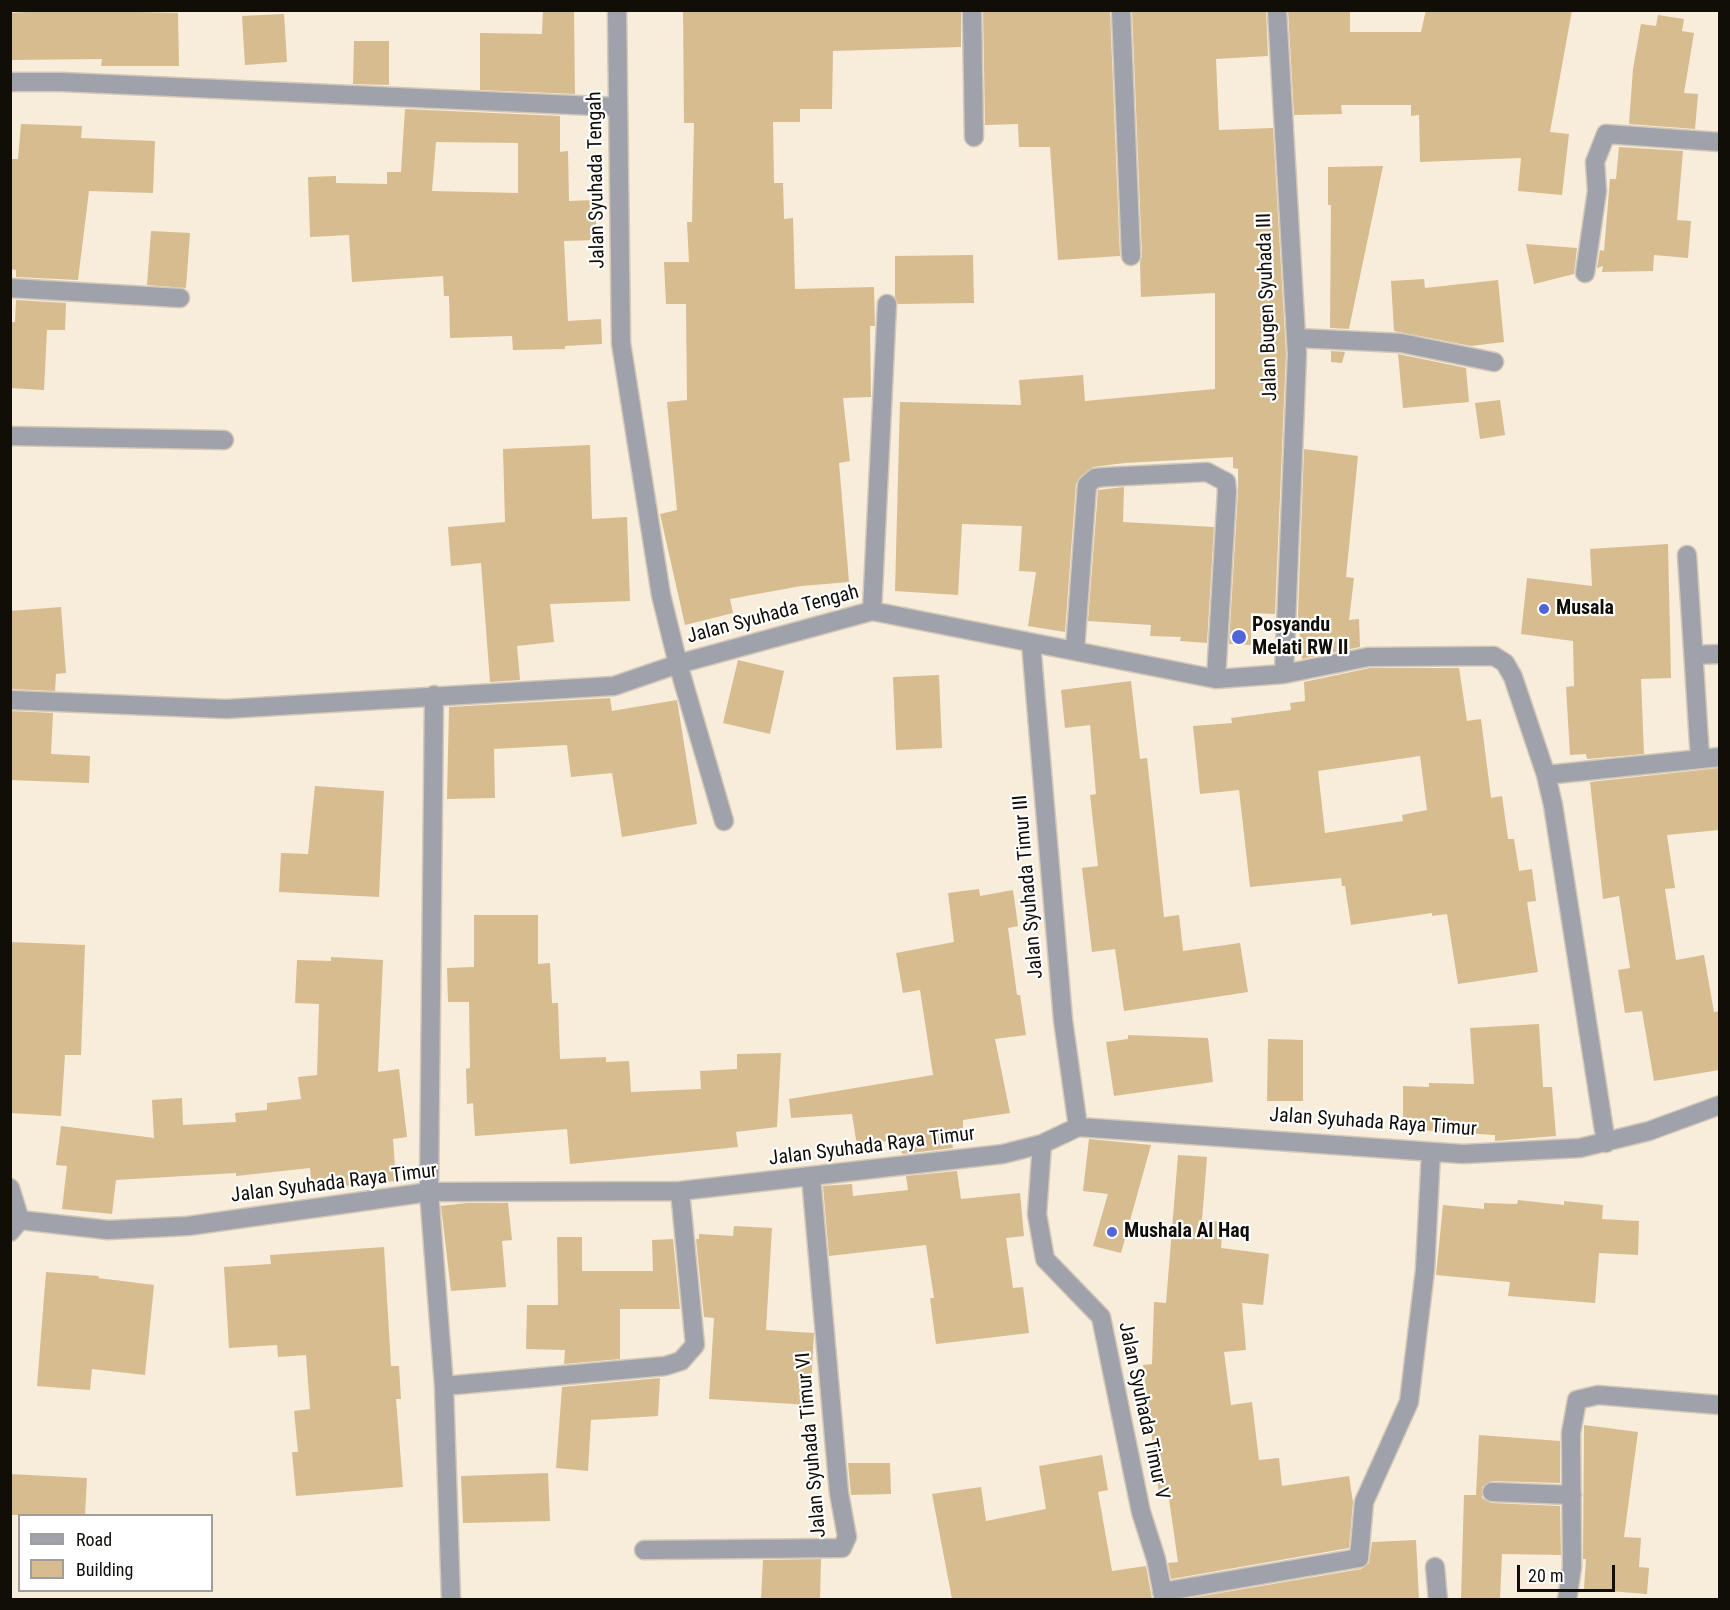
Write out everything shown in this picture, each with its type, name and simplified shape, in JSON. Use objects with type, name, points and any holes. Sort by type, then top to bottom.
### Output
[{"type":"street","name":"Jalan Syuhada Tengah","points":[[617,10],[621,343],[661,595],[678,664],[872,611],[1216,679],[1284,674],[1368,657],[1494,656],[1505,663],[1513,677],[1546,775]]},
{"type":"street","points":[[972,10],[974,137]]},
{"type":"street","points":[[1121,10],[1131,256]]},
{"type":"street","name":"Jalan Bugen Syuhada III","points":[[1276,10],[1296,338],[1284,674]]},
{"type":"street","points":[[10,82],[62,82],[618,107]]},
{"type":"street","points":[[1585,273],[1597,191],[1595,162],[1606,134],[1719,142]]},
{"type":"street","points":[[10,288],[180,298]]},
{"type":"street","points":[[872,611],[887,304]]},
{"type":"street","points":[[1296,338],[1401,344],[1494,362]]},
{"type":"street","points":[[10,436],[224,440]]},
{"type":"street","points":[[1075,651],[1087,485],[1095,478],[1208,472],[1226,482],[1227,491],[1216,679]]},
{"type":"street","points":[[1688,555],[1700,758]]},
{"type":"street","name":"Jalan Syuhada Timur III","points":[[1031,643],[1063,1020],[1078,1126]]},
{"type":"street","points":[[1694,655],[1719,654]]},
{"type":"street","points":[[10,700],[226,709],[614,686],[678,664],[724,821]]},
{"type":"street","points":[[434,695],[429,1192],[444,1386],[452,1599]]},
{"type":"street","points":[[1606,1143],[1553,805],[1546,775],[1719,757]]},
{"type":"street","name":"Jalan Syuhada Raya Timur","points":[[10,1188],[15,1226],[108,1230],[189,1226],[429,1192],[680,1191],[811,1177],[1003,1154],[1042,1144],[1078,1126],[1475,1154],[1580,1148],[1649,1131],[1719,1105]]},
{"type":"street","name":"Jalan Syuhada Timur V","points":[[1042,1144],[1037,1214],[1045,1258],[1101,1317],[1141,1512],[1156,1559],[1163,1596]]},
{"type":"street","points":[[1163,1596],[1359,1558],[1364,1502],[1409,1402],[1425,1270],[1431,1152]]},
{"type":"street","name":"Jalan Syuhada Timur VI","points":[[644,1550],[842,1548],[847,1537],[839,1493],[811,1177]]},
{"type":"street","points":[[444,1386],[665,1366],[681,1361],[695,1345],[680,1191]]},
{"type":"street","points":[[1567,1599],[1572,1567],[1573,1415],[1577,1400],[1598,1395],[1719,1405]]},
{"type":"street","points":[[1492,1492],[1572,1495]]},
{"type":"street","points":[[1435,1567],[1438,1599]]},
{"type":"building","points":[[58,10],[178,13],[179,66],[101,66],[102,59],[10,60],[10,13]]},
{"type":"building","points":[[543,10],[574,10],[575,94],[480,90],[480,33],[542,34]]},
{"type":"building","points":[[683,10],[961,10],[961,47],[833,51],[832,109],[800,109],[800,122],[773,122],[774,183],[783,183],[784,219],[793,218],[795,289],[874,287],[875,326],[870,326],[871,397],[843,398],[850,461],[839,463],[849,582],[801,586],[730,599],[733,613],[685,625],[660,514],[677,510],[667,402],[687,400],[686,304],[666,304],[664,262],[689,262],[687,222],[692,222],[694,123],[684,123]]},
{"type":"building","points":[[983,10],[1110,10],[1120,256],[1058,260],[1050,147],[1019,147],[1018,124],[985,125]]},
{"type":"building","points":[[1132,10],[1266,10],[1268,56],[1216,59],[1219,130],[1273,128],[1286,354],[1275,614],[1251,613],[1251,645],[1229,644],[1238,492],[1238,469],[1233,468],[1233,457],[1093,467],[1080,477],[1076,484],[1065,632],[1028,626],[1036,572],[1019,571],[1022,526],[962,524],[958,595],[895,591],[900,402],[1021,405],[1019,380],[1083,375],[1085,401],[1215,389],[1215,293],[1141,297],[1140,263],[1142,256]]},
{"type":"building","points":[[1288,10],[1350,10],[1350,32],[1421,32],[1426,10],[1572,10],[1550,132],[1569,134],[1562,195],[1518,191],[1521,158],[1420,162],[1419,115],[1411,116],[1411,105],[1341,105],[1342,114],[1294,115]]},
{"type":"building","points":[[284,14],[287,62],[245,65],[242,16]]},
{"type":"building","points":[[1658,15],[1684,19],[1682,31],[1694,33],[1684,93],[1698,94],[1695,129],[1629,124],[1633,69],[1641,24],[1656,26]]},
{"type":"building","points":[[354,41],[389,41],[389,85],[353,84]]},
{"type":"building","points":[[405,109],[560,116],[560,152],[568,151],[569,201],[595,200],[597,240],[564,241],[568,321],[601,319],[602,344],[565,346],[565,349],[513,350],[512,336],[450,338],[449,296],[444,296],[443,276],[352,282],[349,235],[310,237],[308,177],[336,176],[336,183],[387,184],[387,172],[401,172]],"holes":[[[436,142],[518,143],[518,193],[432,191]]]},
{"type":"building","points":[[21,124],[82,126],[81,138],[155,141],[153,193],[89,191],[78,280],[16,277],[16,270],[10,269],[10,159],[18,159]]},
{"type":"building","points":[[1619,147],[1683,151],[1677,220],[1691,221],[1688,258],[1654,255],[1653,271],[1602,272],[1603,266],[1597,268],[1600,250],[1604,251],[1610,179],[1616,179]]},
{"type":"building","points":[[1383,166],[1349,329],[1330,328],[1331,205],[1328,205],[1328,167]]},
{"type":"building","points":[[151,231],[190,233],[186,288],[147,285]]},
{"type":"building","points":[[1526,244],[1577,248],[1574,274],[1534,284]]},
{"type":"building","points":[[973,255],[974,303],[898,304],[895,297],[895,256]]},
{"type":"building","points":[[1424,279],[1425,288],[1498,280],[1504,342],[1471,346],[1394,331],[1391,281]]},
{"type":"building","points":[[16,300],[66,303],[65,330],[47,330],[44,390],[10,388],[10,322],[15,322]]},
{"type":"building","points":[[1331,351],[1345,352],[1342,363],[1331,362]]},
{"type":"building","points":[[1398,354],[1466,368],[1469,402],[1403,408]]},
{"type":"building","points":[[1500,400],[1505,435],[1480,439],[1475,403]]},
{"type":"building","points":[[590,445],[592,519],[627,517],[630,601],[550,604],[554,642],[517,646],[520,680],[490,682],[481,563],[451,566],[448,527],[505,522],[503,449]]},
{"type":"building","points":[[1304,449],[1358,456],[1346,577],[1354,578],[1349,620],[1359,619],[1360,647],[1302,659],[1298,615]]},
{"type":"building","points":[[1124,487],[1123,522],[1214,527],[1207,643],[1180,641],[1181,637],[1150,636],[1151,625],[1088,621],[1098,490]]},
{"type":"building","points":[[1668,544],[1671,678],[1641,679],[1644,754],[1587,759],[1586,754],[1570,755],[1566,687],[1574,686],[1573,641],[1521,634],[1527,578],[1592,586],[1590,549]]},
{"type":"building","points":[[61,607],[66,673],[56,674],[55,691],[10,689],[10,611]]},
{"type":"building","points":[[738,660],[784,671],[770,734],[723,723]]},
{"type":"building","points":[[1370,668],[1459,668],[1467,721],[1481,719],[1491,798],[1502,796],[1508,839],[1514,839],[1519,871],[1532,869],[1536,901],[1527,902],[1538,972],[1458,984],[1447,914],[1432,916],[1432,913],[1351,925],[1345,886],[1342,886],[1341,878],[1250,887],[1239,790],[1200,794],[1193,726],[1232,723],[1231,718],[1291,710],[1290,703],[1305,701],[1304,682]],"holes":[[[1420,756],[1427,810],[1402,815],[1403,821],[1325,833],[1318,771]]]},
{"type":"building","points":[[939,675],[942,748],[896,750],[893,677]]},
{"type":"building","points":[[1131,681],[1140,759],[1147,758],[1164,917],[1179,915],[1183,951],[1240,943],[1248,992],[1124,1011],[1115,949],[1092,952],[1082,868],[1098,866],[1090,795],[1096,794],[1090,725],[1065,728],[1061,690]]},
{"type":"building","points":[[610,698],[612,711],[677,700],[697,824],[622,837],[612,773],[571,777],[567,745],[494,749],[495,798],[447,799],[449,707]]},
{"type":"building","points":[[10,711],[53,713],[51,754],[90,756],[89,783],[10,780]]},
{"type":"building","points":[[1719,768],[1719,830],[1667,835],[1675,888],[1665,889],[1676,960],[1704,955],[1714,1012],[1719,1011],[1719,1070],[1654,1081],[1642,1011],[1625,1013],[1618,970],[1630,968],[1619,896],[1603,899],[1590,782]]},
{"type":"building","points":[[315,786],[384,791],[379,897],[279,892],[281,853],[308,854]]},
{"type":"building","points":[[979,889],[980,896],[1013,890],[1018,926],[1008,928],[1017,995],[1020,995],[1026,1035],[995,1039],[1010,1113],[963,1120],[963,1130],[951,1132],[953,1148],[902,1154],[899,1139],[857,1146],[852,1114],[791,1118],[789,1099],[933,1075],[920,990],[903,993],[896,953],[954,942],[948,893]]},
{"type":"building","points":[[474,915],[538,915],[538,964],[550,963],[552,1003],[558,1003],[560,1059],[606,1057],[606,1062],[629,1061],[631,1092],[701,1089],[700,1071],[737,1069],[737,1054],[781,1053],[777,1127],[736,1132],[738,1147],[570,1164],[567,1129],[475,1136],[473,1103],[467,1104],[466,1069],[470,1068],[469,1002],[448,1002],[447,968],[474,967]]},
{"type":"building","points":[[10,942],[85,945],[81,1055],[65,1055],[61,1116],[10,1113]]},
{"type":"building","points":[[331,957],[383,960],[378,1072],[399,1069],[407,1137],[393,1139],[396,1181],[312,1189],[310,1168],[236,1176],[236,1173],[116,1180],[112,1214],[62,1209],[67,1166],[56,1165],[61,1126],[154,1138],[152,1100],[182,1098],[183,1125],[236,1122],[235,1113],[267,1110],[267,1103],[301,1099],[298,1077],[317,1075],[319,1004],[295,1003],[297,960],[331,961]]},
{"type":"building","points":[[1539,1024],[1543,1087],[1552,1087],[1556,1136],[1495,1141],[1495,1135],[1403,1129],[1403,1086],[1429,1087],[1429,1083],[1474,1084],[1470,1028]]},
{"type":"building","points":[[1128,1035],[1208,1038],[1213,1082],[1114,1096],[1106,1042],[1128,1039]]},
{"type":"building","points":[[1268,1039],[1303,1040],[1303,1101],[1267,1101]]},
{"type":"building","points":[[1089,1139],[1151,1145],[1121,1253],[1093,1246],[1108,1194],[1083,1191]]},
{"type":"building","points":[[1178,1155],[1207,1157],[1202,1220],[1223,1222],[1221,1248],[1269,1254],[1263,1305],[1242,1303],[1246,1350],[1224,1352],[1231,1405],[1252,1402],[1259,1460],[1279,1458],[1282,1486],[1349,1476],[1353,1502],[1349,1548],[1171,1579],[1168,1563],[1178,1562],[1168,1492],[1159,1494],[1143,1365],[1152,1364],[1154,1302],[1166,1303]]},
{"type":"building","points":[[957,1171],[961,1199],[1020,1193],[1024,1236],[1006,1238],[1013,1288],[1023,1287],[1029,1333],[936,1344],[930,1298],[934,1298],[926,1245],[829,1256],[823,1186],[852,1184],[853,1196],[908,1190],[906,1176]]},
{"type":"building","points":[[1518,1200],[1564,1205],[1564,1201],[1603,1205],[1602,1219],[1639,1221],[1638,1255],[1599,1253],[1595,1303],[1508,1296],[1510,1282],[1436,1275],[1443,1205],[1484,1209],[1484,1203],[1517,1204]]},
{"type":"building","points":[[467,1203],[508,1203],[512,1240],[502,1241],[506,1287],[451,1291],[441,1206]]},
{"type":"building","points":[[734,1226],[772,1228],[766,1330],[814,1333],[810,1405],[709,1399],[714,1318],[704,1317],[696,1239],[699,1239],[699,1234],[733,1236]]},
{"type":"building","points":[[557,1237],[582,1237],[582,1271],[653,1271],[652,1240],[673,1239],[680,1309],[620,1309],[620,1359],[564,1364],[565,1350],[526,1349],[527,1305],[558,1305]]},
{"type":"building","points":[[384,1247],[391,1366],[399,1366],[401,1399],[396,1399],[403,1487],[296,1496],[292,1452],[298,1452],[294,1411],[310,1409],[306,1355],[278,1357],[277,1345],[229,1348],[224,1267],[271,1264],[270,1255]]},
{"type":"building","points":[[46,1272],[99,1276],[98,1278],[154,1285],[145,1375],[92,1369],[90,1390],[37,1386]]},
{"type":"building","points":[[660,1378],[658,1416],[591,1420],[588,1471],[556,1468],[562,1387]]},
{"type":"building","points":[[1584,1425],[1638,1432],[1624,1537],[1641,1538],[1639,1567],[1649,1568],[1647,1594],[1584,1589],[1586,1559],[1583,1559]]},
{"type":"building","points":[[1479,1435],[1560,1441],[1560,1483],[1492,1481],[1482,1487],[1482,1498],[1491,1503],[1560,1506],[1561,1555],[1502,1554],[1500,1599],[1461,1599],[1464,1495],[1476,1495]]},
{"type":"building","points":[[1102,1455],[1108,1490],[1098,1492],[1112,1571],[1146,1566],[1152,1599],[952,1599],[932,1494],[981,1487],[986,1521],[1046,1509],[1039,1466]]},
{"type":"building","points":[[848,1463],[890,1463],[891,1494],[851,1495]]},
{"type":"building","points":[[548,1473],[550,1521],[463,1523],[461,1476]]},
{"type":"building","points":[[10,1474],[87,1478],[85,1514],[10,1515]]},
{"type":"building","points":[[1416,1540],[1419,1599],[1185,1599],[1361,1569],[1369,1563],[1372,1542]]},
{"type":"building","points":[[821,1559],[820,1599],[761,1599],[763,1560]]},
{"type":"place","name":"Musala","points":[[1544,609]]},
{"type":"place","name":"Posyandu Melati RW II","points":[[1239,637]]},
{"type":"place","name":"Mushala Al Haq","points":[[1112,1232]]}]
